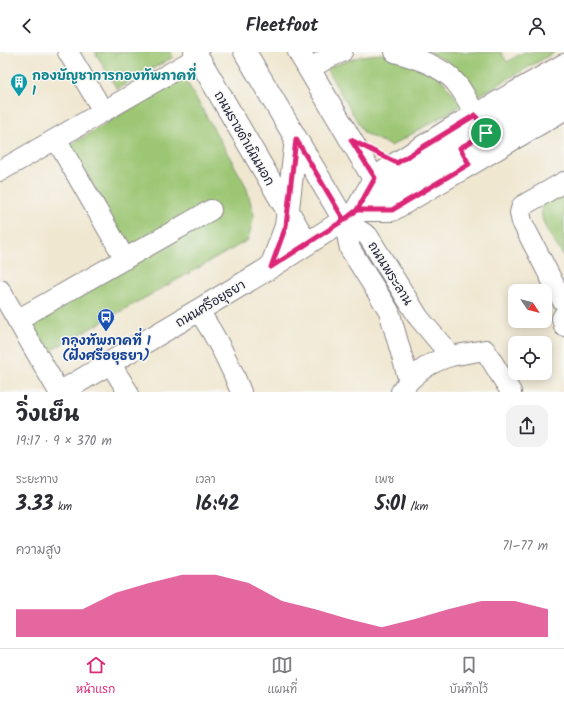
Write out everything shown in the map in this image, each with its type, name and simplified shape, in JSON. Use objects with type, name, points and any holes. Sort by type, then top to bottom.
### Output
[{"type":"main road","points":[[245,52],[296,139],[350,215],[383,194],[304,60]]},
{"type":"main road","name":"ถนนราชดำเนินนอก","points":[[196,54],[308,244]]},
{"type":"main road","name":"ถนนศรีอยุธยา","points":[[464,156],[481,124],[564,65]]},
{"type":"main road","name":"ถนนศรีอยุธยา","points":[[383,194],[397,163],[564,87]]},
{"type":"main road","name":"ถนนศรีอยุธยา","points":[[60,392],[271,267],[383,194],[564,109]]},
{"type":"main road","points":[[271,267],[286,226],[296,139]]},
{"type":"main road","points":[[351,140],[397,163]]},
{"type":"main road","points":[[271,267],[278,224],[275,190]]},
{"type":"street","points":[[68,52],[103,111]]},
{"type":"street","points":[[304,60],[328,58],[342,52]]},
{"type":"street","points":[[395,52],[436,68],[449,76],[457,83],[481,124]]},
{"type":"street","points":[[0,171],[103,111],[196,54]]},
{"type":"street","points":[[56,139],[125,259]]},
{"type":"street","points":[[564,182],[522,206],[520,214],[522,222],[562,300],[564,300]]},
{"type":"street","points":[[18,320],[211,210]]},
{"type":"street","name":"ถนนพระลาน","points":[[350,215],[368,236],[419,318],[451,356]]},
{"type":"street","name":"ถนนพระลาน","points":[[350,215],[350,249],[389,311],[405,387]]},
{"type":"street","points":[[0,290],[60,392]]},
{"type":"street","points":[[199,311],[216,337],[233,369],[241,392]]},
{"type":"street","points":[[564,315],[562,318],[564,326]]},
{"type":"street","name":"ถนนพระลาน","points":[[405,387],[421,370],[438,360],[451,356],[485,350],[511,392]]},
{"type":"street","points":[[110,363],[128,392]]},
{"type":"green space","points":[[95,52],[171,52],[173,57],[117,89]]},
{"type":"green space","points":[[426,52],[501,52],[507,62],[524,52],[555,52],[478,96],[470,79],[447,61]]},
{"type":"green space","points":[[381,54],[400,58],[438,75],[462,105],[391,146],[364,133],[326,68],[362,56]]},
{"type":"green space","points":[[184,77],[246,186],[254,215],[248,240],[43,355],[28,321],[129,248],[70,145]]},
{"type":"green space","points":[[564,191],[564,257],[544,225],[541,211],[542,204]]},
{"type":"place","name":"กองบัญชาการกองทัพภาคที่ 1","points":[[19,97]]},
{"type":"place","name":"กองทัพภาคที่ 1 (ฝั่งศรีอยุธยา)","points":[[106,332]]},
{"type":"route","points":[[486,133],[460,148],[469,164],[392,210],[357,210],[344,220],[296,139],[286,226],[271,267],[344,220],[357,210],[375,178],[351,140],[368,150],[397,163],[475,115],[486,133]]}]
